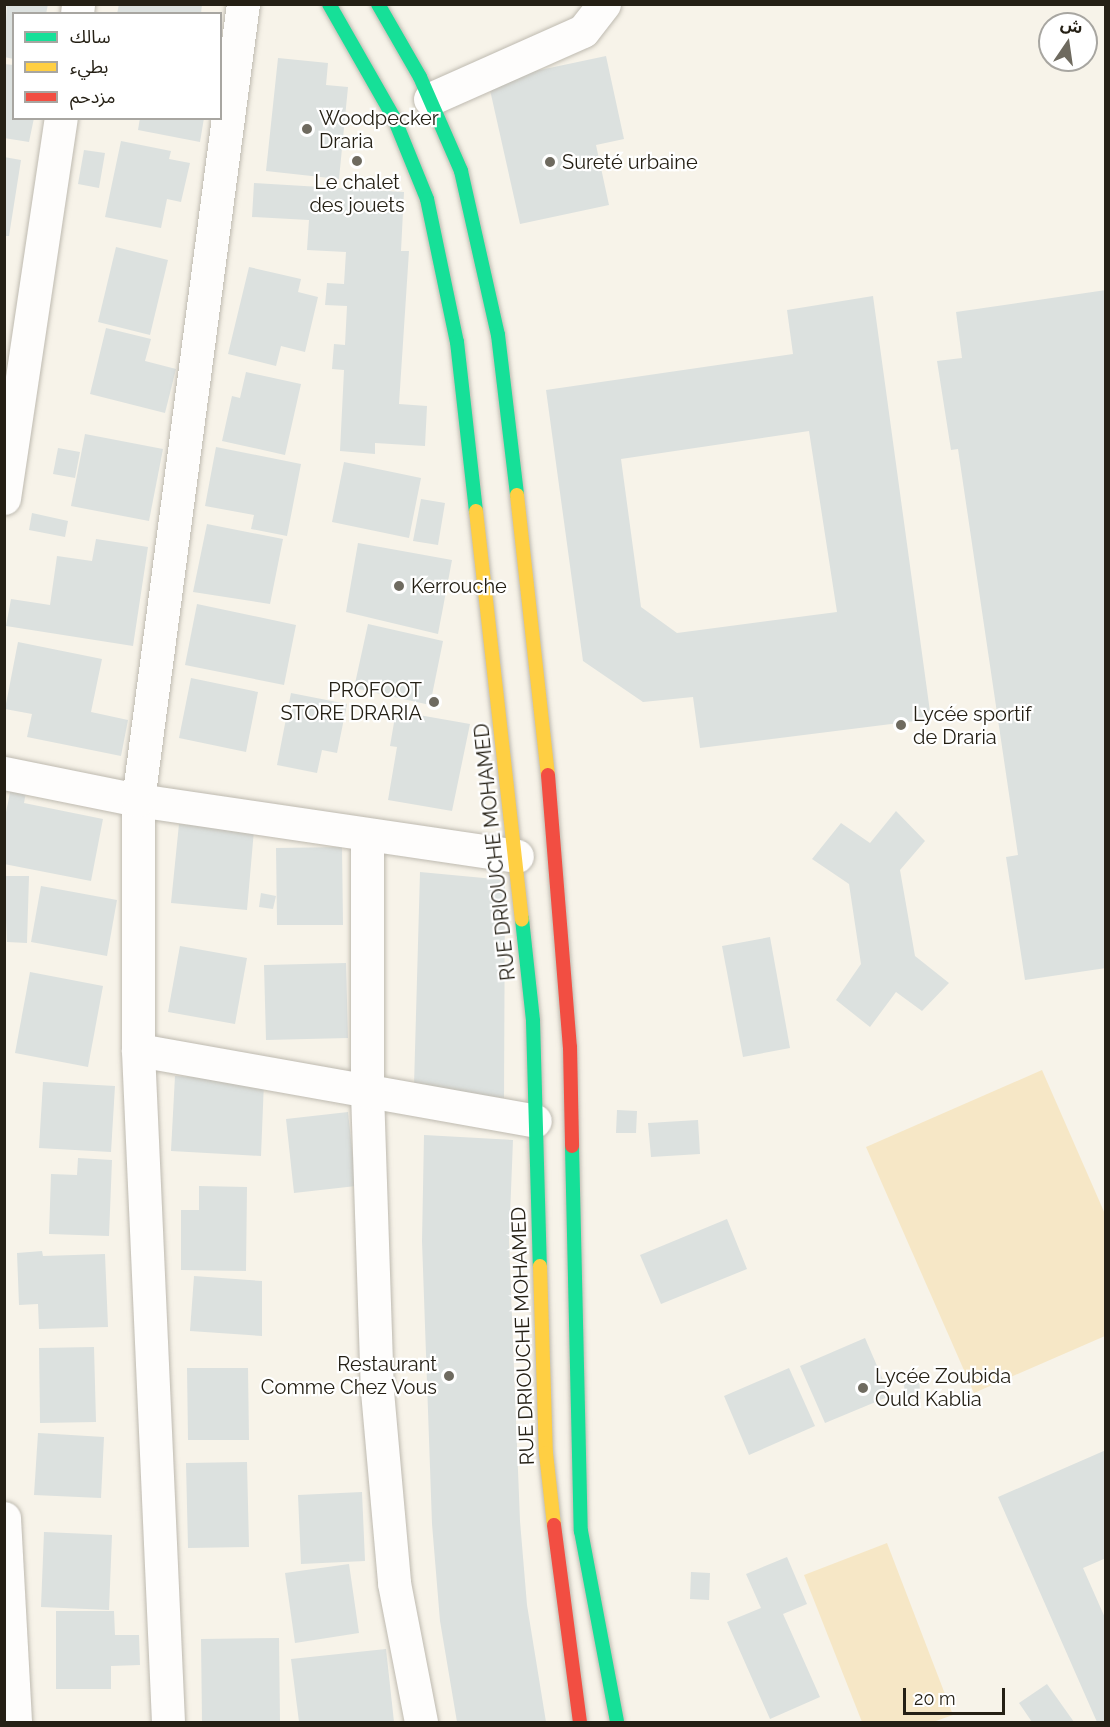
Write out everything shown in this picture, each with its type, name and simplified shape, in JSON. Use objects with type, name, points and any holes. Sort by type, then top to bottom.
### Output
[{"type":"main road","name":"RUE DRIOUCHE MOHAMED","points":[[329,4],[394,118],[427,199],[439,240],[457,342],[517,856],[533,1021],[546,1453],[568,1652],[580,1722]]},
{"type":"main road","points":[[378,4],[430,99],[461,171],[473,211],[498,335],[544,730],[570,1047],[577,1478],[588,1583],[617,1722]]},
{"type":"street","points":[[168,1722],[138,1050],[138,800],[243,4]]},
{"type":"street","points":[[430,99],[583,31],[604,4]]},
{"type":"street","points":[[4,498],[61,120]]},
{"type":"street","points":[[4,773],[138,800],[367,836],[517,856]]},
{"type":"street","points":[[367,836],[367,1092],[377,1390],[394,1583],[421,1722]]},
{"type":"street","points":[[138,1050],[535,1121]]},
{"type":"street","points":[[4,1518],[15,1722]]},
{"type":"shaded area","points":[[1042,1070],[1105,1214],[1105,1336],[974,1393],[866,1147]]},
{"type":"shaded area","points":[[887,1543],[953,1715],[933,1722],[862,1722],[804,1575]]},
{"type":"building","points":[[7,4],[48,4],[46,12],[12,12],[12,59],[4,57]]},
{"type":"building","points":[[119,4],[202,4],[201,12],[117,12]]},
{"type":"building","points":[[606,56],[624,139],[596,145],[609,205],[520,224],[488,81]]},
{"type":"building","name":"Woodpecker Draria","points":[[278,58],[328,63],[326,85],[348,87],[339,179],[266,171]]},
{"type":"building","points":[[4,64],[12,65],[12,120],[34,120],[29,142],[4,138]]},
{"type":"building","points":[[140,120],[204,120],[200,142],[138,130]]},
{"type":"building","points":[[121,141],[171,151],[169,159],[190,163],[181,202],[167,199],[161,228],[105,217]]},
{"type":"building","points":[[84,150],[105,153],[99,188],[78,184]]},
{"type":"building","points":[[4,157],[21,160],[9,236],[4,236]]},
{"type":"building","points":[[254,183],[404,192],[401,251],[409,251],[399,404],[427,406],[425,446],[375,443],[375,454],[340,451],[344,370],[332,369],[334,344],[345,345],[347,306],[325,305],[327,283],[344,284],[346,252],[307,250],[309,220],[252,217]]},
{"type":"building","points":[[116,247],[168,260],[150,335],[98,322]]},
{"type":"building","points":[[249,267],[301,279],[298,292],[318,297],[305,352],[281,346],[276,366],[228,354]]},
{"type":"building","points":[[1106,290],[1106,968],[1025,980],[1006,857],[1018,855],[958,449],[951,450],[937,361],[962,358],[956,312]]},
{"type":"building","points":[[873,296],[931,719],[700,748],[693,697],[643,702],[583,661],[546,390],[793,354],[787,310]],"holes":[[[809,431],[837,612],[677,633],[641,607],[621,459]]]},
{"type":"building","points":[[106,328],[151,339],[145,361],[176,369],[165,413],[90,394]]},
{"type":"building","points":[[246,372],[301,384],[285,455],[222,441],[232,396],[240,398]]},
{"type":"building","points":[[85,434],[163,449],[149,521],[71,506]]},
{"type":"building","points":[[216,447],[301,464],[287,536],[251,529],[254,515],[205,506]]},
{"type":"building","points":[[58,448],[80,452],[75,478],[53,474]]},
{"type":"building","points":[[344,462],[421,478],[409,538],[332,522]]},
{"type":"building","points":[[421,499],[445,503],[438,545],[413,541]]},
{"type":"building","points":[[32,513],[68,521],[65,537],[29,530]]},
{"type":"building","points":[[207,524],[283,539],[270,604],[193,592]]},
{"type":"building","points":[[96,539],[148,547],[133,646],[6,626],[11,599],[50,605],[57,556],[92,561]]},
{"type":"building","name":"Kerrouche","points":[[358,543],[452,560],[438,634],[346,612]]},
{"type":"building","points":[[197,604],[296,625],[284,685],[185,665]]},
{"type":"building","points":[[368,624],[443,641],[430,705],[354,688]]},
{"type":"building","points":[[18,642],[102,659],[91,712],[128,720],[121,756],[27,737],[32,714],[5,709]]},
{"type":"building","points":[[191,678],[258,692],[246,752],[179,738]]},
{"type":"building","points":[[291,693],[347,704],[337,753],[322,750],[317,773],[277,765]]},
{"type":"building","points":[[396,711],[470,724],[452,811],[388,800],[397,747],[390,746]]},
{"type":"building","points":[[12,783],[27,786],[24,803],[103,819],[91,881],[4,864],[4,822]]},
{"type":"building","points":[[896,811],[925,841],[900,870],[915,956],[949,983],[922,1011],[896,992],[870,1027],[836,1000],[861,964],[849,884],[812,859],[841,823],[870,843]]},
{"type":"building","points":[[179,824],[254,830],[247,910],[171,903]]},
{"type":"building","points":[[342,847],[343,925],[277,925],[276,848]]},
{"type":"building","points":[[420,872],[505,880],[504,1098],[414,1086]]},
{"type":"building","points":[[4,876],[29,876],[27,943],[7,942]]},
{"type":"building","points":[[41,886],[117,900],[107,956],[31,942]]},
{"type":"building","points":[[261,893],[276,896],[273,909],[259,907]]},
{"type":"building","points":[[770,937],[790,1048],[743,1057],[722,946]]},
{"type":"building","points":[[180,946],[247,958],[235,1024],[168,1012]]},
{"type":"building","points":[[346,963],[348,1038],[266,1040],[264,965]]},
{"type":"building","points":[[30,972],[103,986],[88,1067],[15,1053]]},
{"type":"building","points":[[175,1076],[264,1081],[261,1156],[171,1151]]},
{"type":"building","points":[[43,1082],[115,1086],[111,1152],[39,1148]]},
{"type":"building","points":[[617,1110],[637,1111],[636,1133],[616,1133]]},
{"type":"building","points":[[348,1112],[356,1186],[294,1193],[286,1119]]},
{"type":"building","points":[[698,1120],[700,1154],[651,1157],[648,1123]]},
{"type":"building","points":[[424,1135],[513,1140],[509,1241],[520,1521],[527,1605],[546,1722],[457,1722],[440,1621],[432,1524],[422,1241]]},
{"type":"building","points":[[78,1158],[112,1160],[109,1236],[49,1234],[51,1174],[77,1175]]},
{"type":"building","points":[[199,1186],[247,1187],[246,1271],[181,1270],[181,1210],[199,1210]]},
{"type":"building","points":[[727,1219],[747,1269],[661,1304],[640,1255]]},
{"type":"building","points":[[42,1251],[43,1256],[105,1254],[108,1327],[39,1329],[38,1304],[19,1305],[17,1253]]},
{"type":"building","points":[[194,1276],[262,1281],[262,1336],[190,1331]]},
{"type":"building","points":[[865,1338],[890,1396],[825,1423],[800,1366]]},
{"type":"building","points":[[94,1347],[96,1422],[40,1423],[39,1348]]},
{"type":"building","points":[[187,1368],[248,1368],[249,1440],[188,1440]]},
{"type":"building","points":[[789,1368],[815,1426],[749,1455],[724,1396]]},
{"type":"building","points":[[919,1380],[921,1399],[905,1401],[904,1382]]},
{"type":"building","points":[[38,1433],[104,1437],[101,1498],[34,1495]]},
{"type":"building","points":[[1106,1450],[1106,1558],[1083,1568],[1106,1620],[1106,1722],[1097,1722],[998,1497]]},
{"type":"building","points":[[247,1462],[249,1547],[188,1548],[186,1463]]},
{"type":"building","points":[[362,1492],[365,1561],[301,1564],[298,1495]]},
{"type":"building","points":[[44,1532],[112,1535],[109,1610],[41,1607]]},
{"type":"building","points":[[787,1557],[807,1604],[783,1614],[820,1697],[770,1719],[727,1622],[761,1608],[746,1574]]},
{"type":"building","points":[[349,1564],[359,1633],[295,1643],[285,1573]]},
{"type":"building","points":[[691,1572],[710,1573],[709,1600],[690,1599]]},
{"type":"building","points":[[56,1611],[114,1611],[115,1635],[139,1635],[140,1665],[111,1666],[111,1689],[56,1689]]},
{"type":"building","points":[[279,1638],[280,1722],[202,1722],[201,1639]]},
{"type":"building","points":[[386,1649],[394,1722],[299,1722],[291,1659]]},
{"type":"building","points":[[1047,1684],[1074,1722],[1032,1722],[1019,1703]]},
{"type":"traffic: fast","points":[[329,4],[394,118],[427,199],[457,342],[476,511]]},
{"type":"traffic: fast","points":[[378,4],[420,77],[461,171],[498,335],[517,495]]},
{"type":"traffic: fast","points":[[522,919],[533,1021],[540,1266]]},
{"type":"traffic: fast","points":[[572,1146],[581,1531],[617,1722]]},
{"type":"traffic: slow","points":[[517,495],[548,775]]},
{"type":"traffic: slow","points":[[476,511],[522,919]]},
{"type":"traffic: slow","points":[[540,1266],[546,1453],[554,1525]]},
{"type":"traffic: jam","points":[[548,775],[570,1047],[572,1146]]},
{"type":"traffic: jam","points":[[554,1525],[580,1722]]},
{"type":"place","name":"Woodpecker Draria","points":[[307,129]]},
{"type":"place","name":"Le chalet des jouets","points":[[357,161]]},
{"type":"place","name":"Sureté urbaine","points":[[550,162]]},
{"type":"place","name":"Kerrouche","points":[[399,586]]},
{"type":"place","name":"PROFOOT STORE DRARIA","points":[[434,702]]},
{"type":"place","name":"Lycée sportif de Draria","points":[[901,725]]},
{"type":"place","name":"Restaurant Comme Chez Vous","points":[[449,1376]]},
{"type":"place","name":"Lycée Zoubida Ould Kablia","points":[[863,1388]]}]
